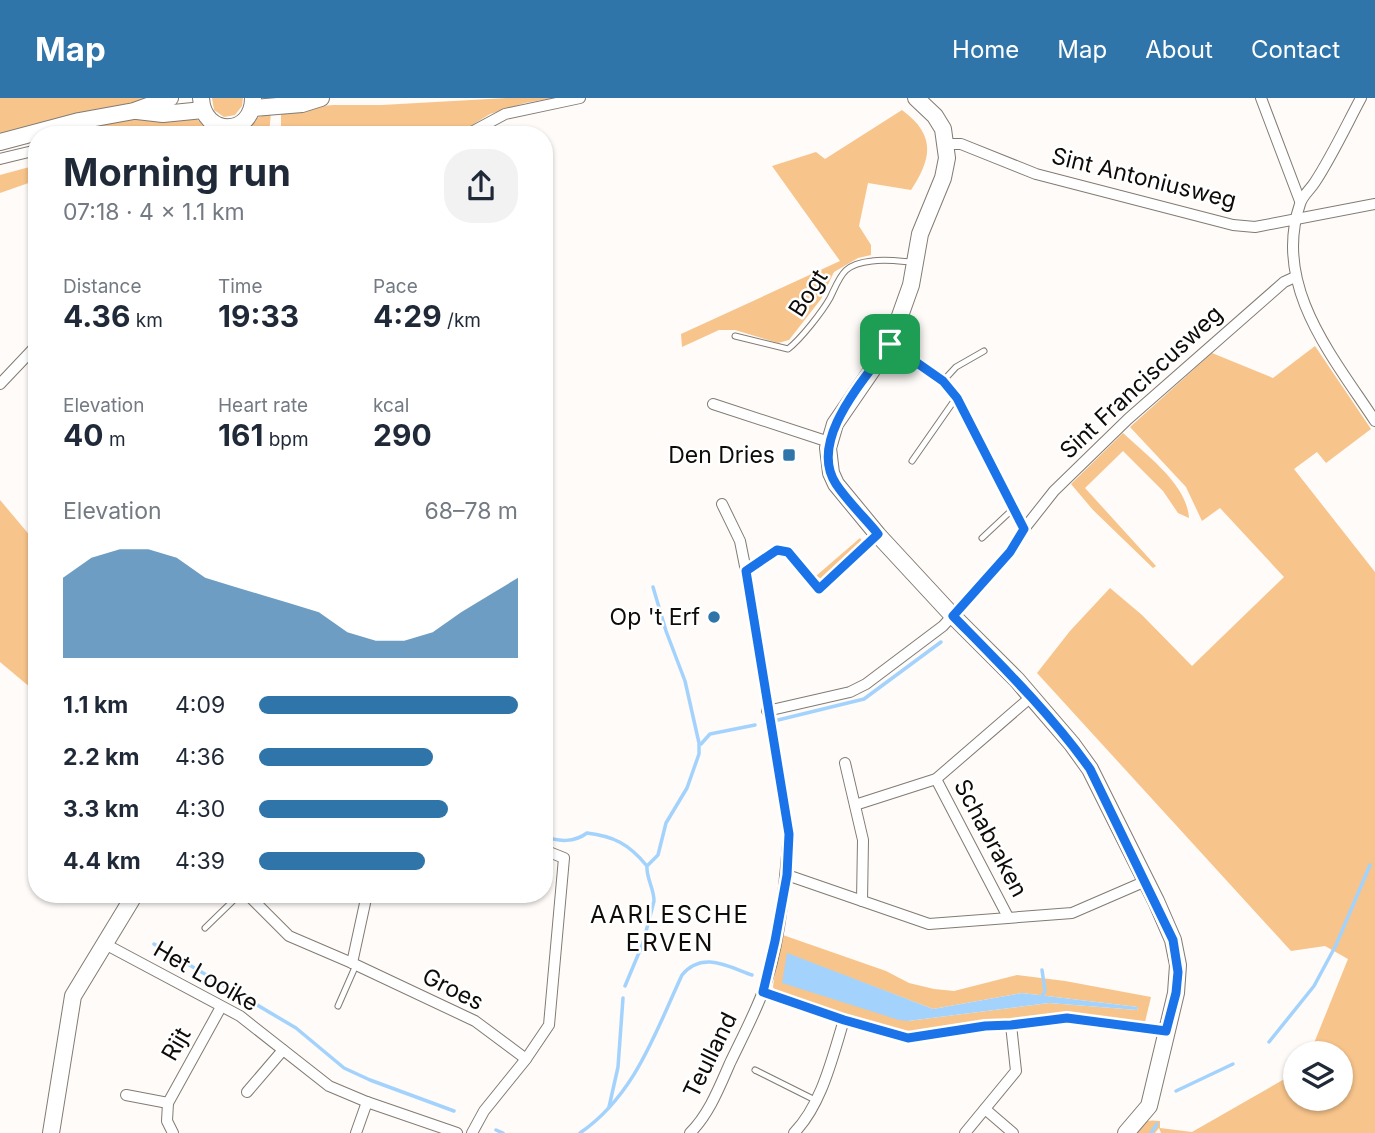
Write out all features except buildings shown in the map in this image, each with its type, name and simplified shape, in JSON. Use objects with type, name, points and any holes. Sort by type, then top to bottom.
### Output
[{"type":"street","points":[[60,126],[134,111],[170,98]]},
{"type":"street","points":[[244,126],[253,103],[302,104],[321,98]]},
{"type":"street","points":[[483,126],[505,114],[580,98]]},
{"type":"street","points":[[916,98],[935,116],[943,130],[947,144],[943,178],[920,234],[911,285],[890,344],[835,424],[829,442],[831,473],[836,484],[878,534],[1072,744],[1090,769],[1173,940],[1178,965],[1176,993],[1149,1107],[1126,1133]]},
{"type":"street","points":[[1261,98],[1300,201]]},
{"type":"street","points":[[1361,98],[1314,183],[1300,201],[1292,236],[1292,259],[1295,277],[1309,317],[1375,421]]},
{"type":"street","points":[[134,111],[163,114],[202,104],[211,122],[217,126]]},
{"type":"street","points":[[0,142],[28,135]]},
{"type":"street","name":"Sint Antoniusweg","points":[[947,144],[961,144],[1036,174],[1233,225],[1255,227],[1296,219]]},
{"type":"street","points":[[0,159],[28,152]]},
{"type":"street","points":[[1296,219],[1375,204]]},
{"type":"street","name":"Sint Franciscusweg","points":[[767,711],[836,696],[866,684],[953,616],[1010,552],[1024,529],[1054,491],[1128,419],[1284,282],[1295,277]]},
{"type":"street","points":[[890,344],[943,381],[957,398],[1024,529]]},
{"type":"street","points":[[0,384],[28,354]]},
{"type":"street","points":[[713,404],[829,442]]},
{"type":"street","name":"Teulland","points":[[690,1133],[714,1098],[763,992],[787,875],[789,834],[746,571],[740,541],[722,504]]},
{"type":"street","points":[[855,805],[936,779],[1031,697]]},
{"type":"street","points":[[845,763],[863,840],[862,901]]},
{"type":"street","name":"Schabraken","points":[[936,779],[1008,917]]},
{"type":"street","points":[[472,1133],[484,1111],[526,1059],[549,1025],[564,858],[553,854]]},
{"type":"street","points":[[787,875],[929,924],[1072,913],[1146,881]]},
{"type":"street","points":[[51,1133],[73,996],[130,903]]},
{"type":"street","name":"Groes","points":[[256,903],[289,936],[475,1021],[526,1059]]},
{"type":"street","points":[[354,964],[365,903]]},
{"type":"street","name":"Het Looike","points":[[106,944],[240,1016],[329,1086],[457,1133]]},
{"type":"street","points":[[763,992],[844,1020],[908,1038],[985,1026],[1067,1018],[1166,1031]]},
{"type":"street","name":"Rijt","points":[[168,1103],[221,1007]]},
{"type":"street","points":[[812,1133],[797,1130],[826,1078],[844,1020]]},
{"type":"street","points":[[965,1133],[1016,1071],[1011,1025]]},
{"type":"street","points":[[247,1092],[283,1049]]},
{"type":"street","points":[[126,1095],[168,1103],[167,1121],[173,1133]]},
{"type":"street","points":[[356,1133],[368,1102]]},
{"type":"street","points":[[985,1109],[1013,1133]]},
{"type":"lane","name":"Bogt","points":[[735,336],[788,349],[829,299],[837,278],[843,272],[873,261],[916,262]]},
{"type":"lane","points":[[943,381],[956,367],[984,351]]},
{"type":"lane","points":[[912,461],[957,398]]},
{"type":"lane","points":[[982,538],[1013,509]]},
{"type":"lane","points":[[746,571],[782,549],[788,552],[819,589],[878,534]]},
{"type":"lane","points":[[205,928],[231,903]]},
{"type":"lane","points":[[338,1006],[354,964]]},
{"type":"lane","points":[[755,1070],[816,1100]]},
{"type":"shaded area","points":[[0,98],[163,98],[40,126],[28,126],[28,129],[0,135]]},
{"type":"shaded area","points":[[212,98],[243,98],[242,106],[235,115],[224,117],[214,110]]},
{"type":"shaded area","points":[[553,98],[490,114],[471,126],[281,126],[281,110],[333,105]]},
{"type":"shaded area","points":[[902,110],[921,129],[927,147],[926,157],[911,190],[868,183],[859,226],[871,245],[871,255],[858,258],[834,272],[821,299],[789,340],[778,343],[735,330],[719,330],[682,347],[681,334],[840,261],[772,166],[816,152],[825,159]]},
{"type":"shaded area","points":[[271,112],[270,126],[252,126],[257,118]]},
{"type":"shaded area","points":[[155,117],[194,117],[206,126],[100,126]]},
{"type":"shaded area","points":[[28,167],[28,183],[0,193],[0,175]]},
{"type":"shaded area","points":[[1315,346],[1371,429],[1326,463],[1317,452],[1294,469],[1375,572],[1375,1133],[1161,1133],[1159,1128],[1155,1133],[1132,1133],[1141,1124],[1151,1120],[1160,1121],[1160,1128],[1192,1132],[1283,1080],[1283,1111],[1353,1111],[1353,1041],[1315,1041],[1348,959],[1325,946],[1291,951],[1037,673],[1070,631],[1110,588],[1142,615],[1192,666],[1284,577],[1220,508],[1202,521],[1186,487],[1130,427],[1212,353],[1273,378]]},
{"type":"shaded area","points":[[1123,433],[1173,482],[1187,505],[1189,518],[1178,513],[1163,491],[1123,451],[1085,488],[1156,566],[1153,568],[1093,510],[1071,484]]},
{"type":"shaded area","points":[[0,500],[28,533],[28,685],[0,662]]},
{"type":"shaded area","points":[[860,538],[863,542],[825,577],[822,579],[816,576]]},
{"type":"shaded area","points":[[780,934],[886,971],[909,983],[934,989],[954,991],[1017,975],[1151,997],[1145,1022],[1061,1014],[903,1033],[776,993],[773,987]],"holes":[[[787,954],[933,1009],[1022,993],[1138,1007],[1137,1010],[1049,1003],[908,1021]]]},
{"type":"water","points":[[787,953],[933,1009],[1022,993],[1138,1007],[1137,1010],[1049,1003],[899,1020],[782,983]]},
{"type":"waterway","points":[[625,986],[643,943],[654,901],[647,866],[658,855],[666,823],[687,788],[699,754],[685,681],[653,587]]},
{"type":"waterway","points":[[778,720],[864,699],[941,642]]},
{"type":"waterway","points":[[701,744],[710,734],[755,725]]},
{"type":"waterway","points":[[553,839],[566,840],[587,833],[605,836],[627,846],[646,865]]},
{"type":"waterway","points":[[1269,1042],[1314,986],[1336,945],[1370,865]]},
{"type":"waterway","points":[[154,944],[296,1028],[344,1068],[454,1111]]},
{"type":"waterway","points":[[580,1133],[599,1118],[615,1100],[642,1062],[682,975],[690,968],[706,962],[752,975]]},
{"type":"waterway","points":[[1041,998],[1045,991],[1042,970]]},
{"type":"waterway","points":[[609,1107],[618,1067],[623,998]]},
{"type":"waterway","points":[[1176,1091],[1233,1064]]},
{"type":"waterway","points":[[1151,1133],[1157,1124]]},
{"type":"waterway","points":[[496,1130],[503,1133]]},
{"type":"place","name":"Den Dries","points":[[789,455]]},
{"type":"place","name":"Op 't Erf","points":[[714,617]]},
{"type":"district","name":"AARLESCHE ERVEN","points":[[670,929]]},
{"type":"route","points":[[890,344],[943,381],[957,398],[1024,529],[1010,552],[953,616],[1017,680],[1090,769],[1173,940],[1178,972],[1176,993],[1166,1031],[1067,1018],[985,1026],[908,1038],[844,1020],[763,992],[787,875],[789,834],[746,571],[782,549],[788,552],[819,589],[878,534],[836,484],[831,473],[828,448],[835,424],[890,344]]}]
